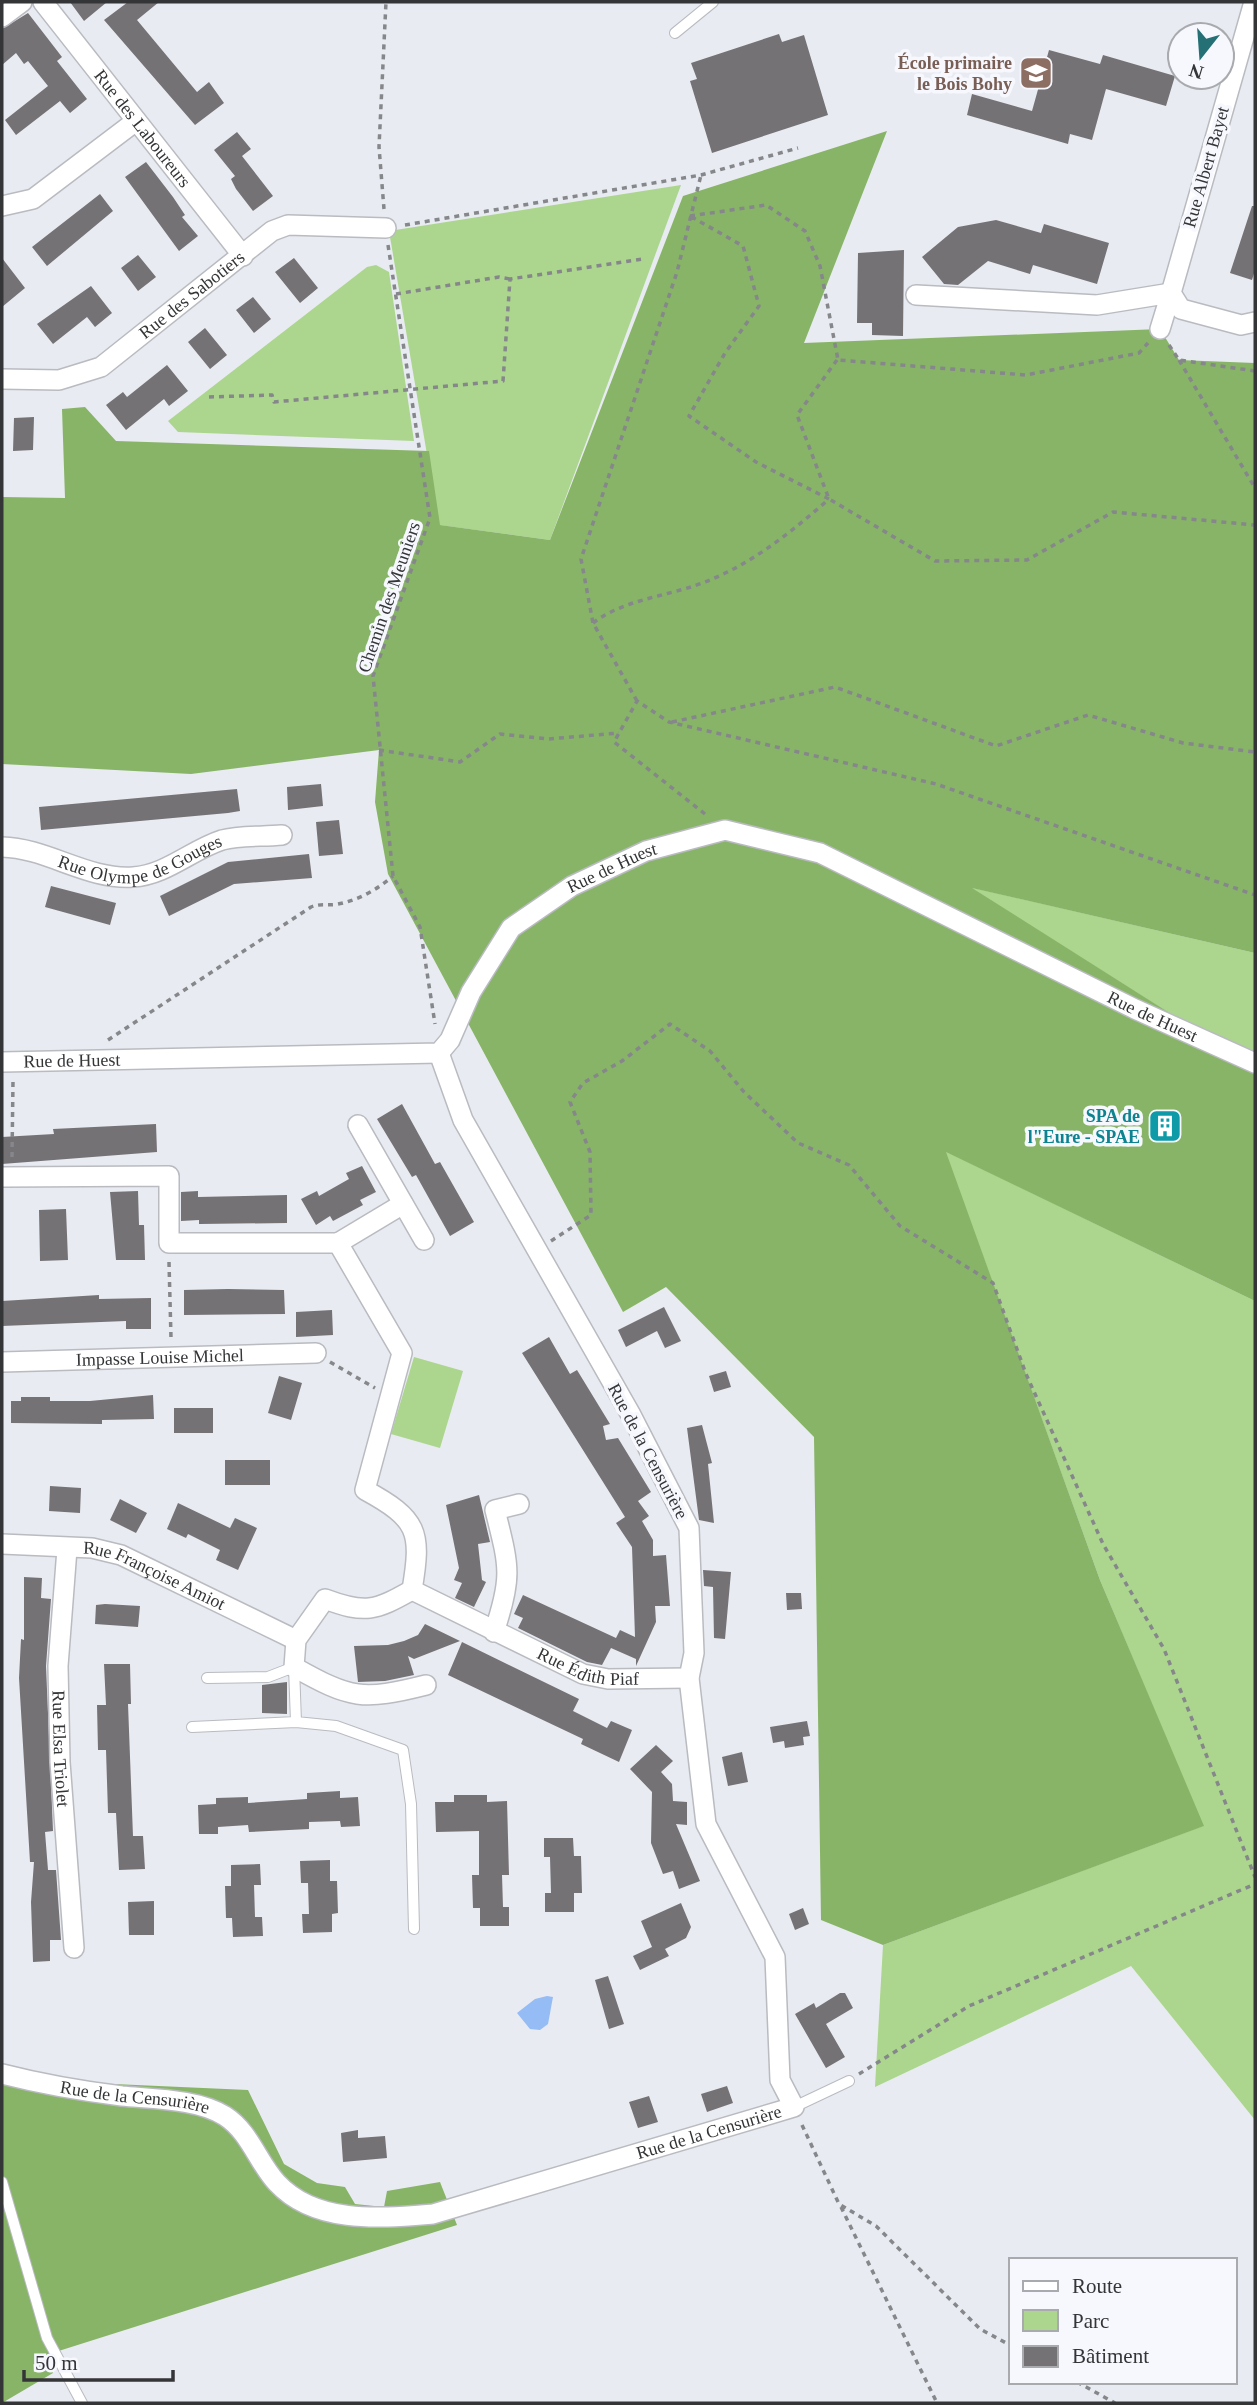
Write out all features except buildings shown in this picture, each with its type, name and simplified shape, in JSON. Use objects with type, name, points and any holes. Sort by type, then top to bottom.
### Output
[{"type":"street","points":[[2,17],[22,2]]},
{"type":"street","name":"Rue des Laboureurs","points":[[43,2],[243,256]]},
{"type":"street","name":"Rue Albert Bayet","points":[[1160,330],[1254,2]]},
{"type":"street","points":[[2,206],[33,199],[136,121]]},
{"type":"street","name":"Rue des Sabotiers","points":[[2,379],[59,380],[100,367],[272,231],[288,225],[386,228]]},
{"type":"street","points":[[916,295],[1097,305],[1171,293],[1181,309],[1241,325],[1255,322]]},
{"type":"street","name":"Rue de Huest","points":[[7,1062],[439,1053],[450,1040],[471,992],[511,928],[572,886],[646,851],[725,830],[820,853],[1135,1009],[1255,1063]]},
{"type":"street","name":"Rue Olympe de Gouges","points":[[2,847],[19,847],[103,875],[132,877],[155,873],[225,839],[282,835]]},
{"type":"street","name":"Rue de la Censurière","points":[[2,2074],[120,2095],[185,2102],[225,2116],[249,2141],[277,2184],[308,2206],[338,2214],[392,2217],[433,2214],[794,2107],[780,2080],[775,1957],[706,1824],[689,1678],[694,1653],[689,1528],[631,1415],[463,1120],[439,1053]]},
{"type":"street","points":[[358,1125],[424,1240]]},
{"type":"street","points":[[7,1177],[169,1177],[169,1243],[338,1243],[403,1205]]},
{"type":"street","points":[[338,1243],[402,1353],[365,1490],[394,1506],[415,1529],[416,1562],[412,1590],[374,1610],[352,1609],[325,1599],[296,1640],[294,1667],[346,1695],[379,1697],[426,1685]]},
{"type":"street","name":"Impasse Louise Michel","points":[[2,1362],[316,1353]]},
{"type":"street","points":[[495,1632],[508,1593],[509,1569],[495,1510],[519,1504]]},
{"type":"street","name":"Rue Françoise Amiot","points":[[2,1544],[67,1549],[92,1548],[121,1555],[296,1640]]},
{"type":"street","name":"Rue Elsa Triolet","points":[[67,1549],[58,1680],[60,1762],[74,1948]]},
{"type":"street","name":"Rue Édith Piaf","points":[[412,1590],[583,1675],[608,1679],[689,1678]]},
{"type":"lane","points":[[675,33],[713,2]]},
{"type":"lane","points":[[207,1678],[268,1677],[294,1667],[296,1722]]},
{"type":"lane","points":[[192,1727],[296,1722],[337,1726],[404,1750],[411,1804],[414,1929]]},
{"type":"lane","points":[[794,2107],[849,2081]]},
{"type":"lane","points":[[2,2182],[47,2338],[82,2403]]},
{"type":"path","name":"Chemin des Meuniers","points":[[386,2],[379,147],[386,228],[430,518],[373,676],[393,876],[420,927],[439,1053]]},
{"type":"path","points":[[386,228],[701,175],[798,148]]},
{"type":"path","points":[[701,175],[677,272],[581,559],[593,623],[637,701],[669,722],[936,784],[1255,895]]},
{"type":"path","points":[[690,216],[766,205],[805,231],[820,266],[838,359],[797,415],[829,499]]},
{"type":"path","points":[[690,216],[743,246],[759,306],[724,353],[689,416],[756,462],[829,499],[935,561],[1027,560],[1113,512],[1255,525]]},
{"type":"path","points":[[396,294],[499,277],[510,279],[643,259]]},
{"type":"path","points":[[209,397],[272,396],[274,402],[503,381],[510,279]]},
{"type":"path","points":[[838,359],[1026,375],[1139,353],[1160,330],[1255,488]]},
{"type":"path","points":[[1179,360],[1255,372]]},
{"type":"path","points":[[593,623],[628,604],[695,586],[746,564],[790,533],[829,499]]},
{"type":"path","points":[[669,722],[835,687],[996,746],[1088,715],[1183,743],[1255,752]]},
{"type":"path","points":[[637,701],[614,742],[725,830]]},
{"type":"path","points":[[379,750],[460,762],[500,734],[548,739],[619,733]]},
{"type":"path","points":[[78,1060],[311,907],[320,903],[335,905],[353,900],[379,888],[393,876]]},
{"type":"path","points":[[536,1251],[591,1215],[590,1152],[570,1102],[583,1083],[622,1061],[670,1024],[710,1051],[744,1092],[798,1143],[849,1165],[900,1226],[993,1283],[1026,1374],[1103,1544],[1164,1649],[1255,1877]]},
{"type":"path","points":[[7,1062],[7,1177]]},
{"type":"path","points":[[169,1243],[171,1357]]},
{"type":"path","points":[[316,1353],[390,1397]]},
{"type":"path","points":[[849,2081],[969,2006],[1255,1884]]},
{"type":"path","points":[[794,2107],[937,2403]]},
{"type":"path","points":[[839,2204],[876,2226],[980,2329],[1009,2344]]},
{"type":"path","points":[[1081,2384],[1115,2403]]},
{"type":"green space","points":[[887,131],[804,343],[1160,329],[1179,360],[1255,363],[1255,953],[972,888],[1255,1067],[1255,1301],[946,1152],[1100,1580],[1204,1826],[883,1945],[821,1920],[814,1437],[666,1287],[623,1312],[388,874],[375,802],[379,750],[191,774],[2,764],[2,497],[65,498],[62,409],[85,407],[116,441],[429,451],[440,525],[550,540],[683,196]]},
{"type":"green space","points":[[681,185],[550,540],[439,525],[389,231]]},
{"type":"green space","points":[[376,265],[389,272],[414,441],[178,432],[168,421],[367,267]]},
{"type":"green space","points":[[969,887],[1255,953],[1255,1067]]},
{"type":"green space","points":[[945,1151],[1255,1301],[1255,2120],[1131,1966],[875,2087],[883,1945],[1203,1826],[1100,1580]]},
{"type":"green space","points":[[414,1357],[463,1371],[440,1448],[391,1434]]},
{"type":"green space","points":[[2,2079],[248,2090],[284,2164],[317,2183],[345,2187],[355,2204],[384,2207],[387,2191],[440,2182],[457,2225],[46,2355],[53,2373],[2,2403]]},
{"type":"water","points":[[553,1997],[548,2024],[540,2030],[530,2029],[517,2013],[535,1999]]},
{"type":"place","name":"École primaire le Bois Bohy","points":[[1036,73]]},
{"type":"place","name":"SPA de l\"Eure - SPAE","points":[[1165,1126]]}]
